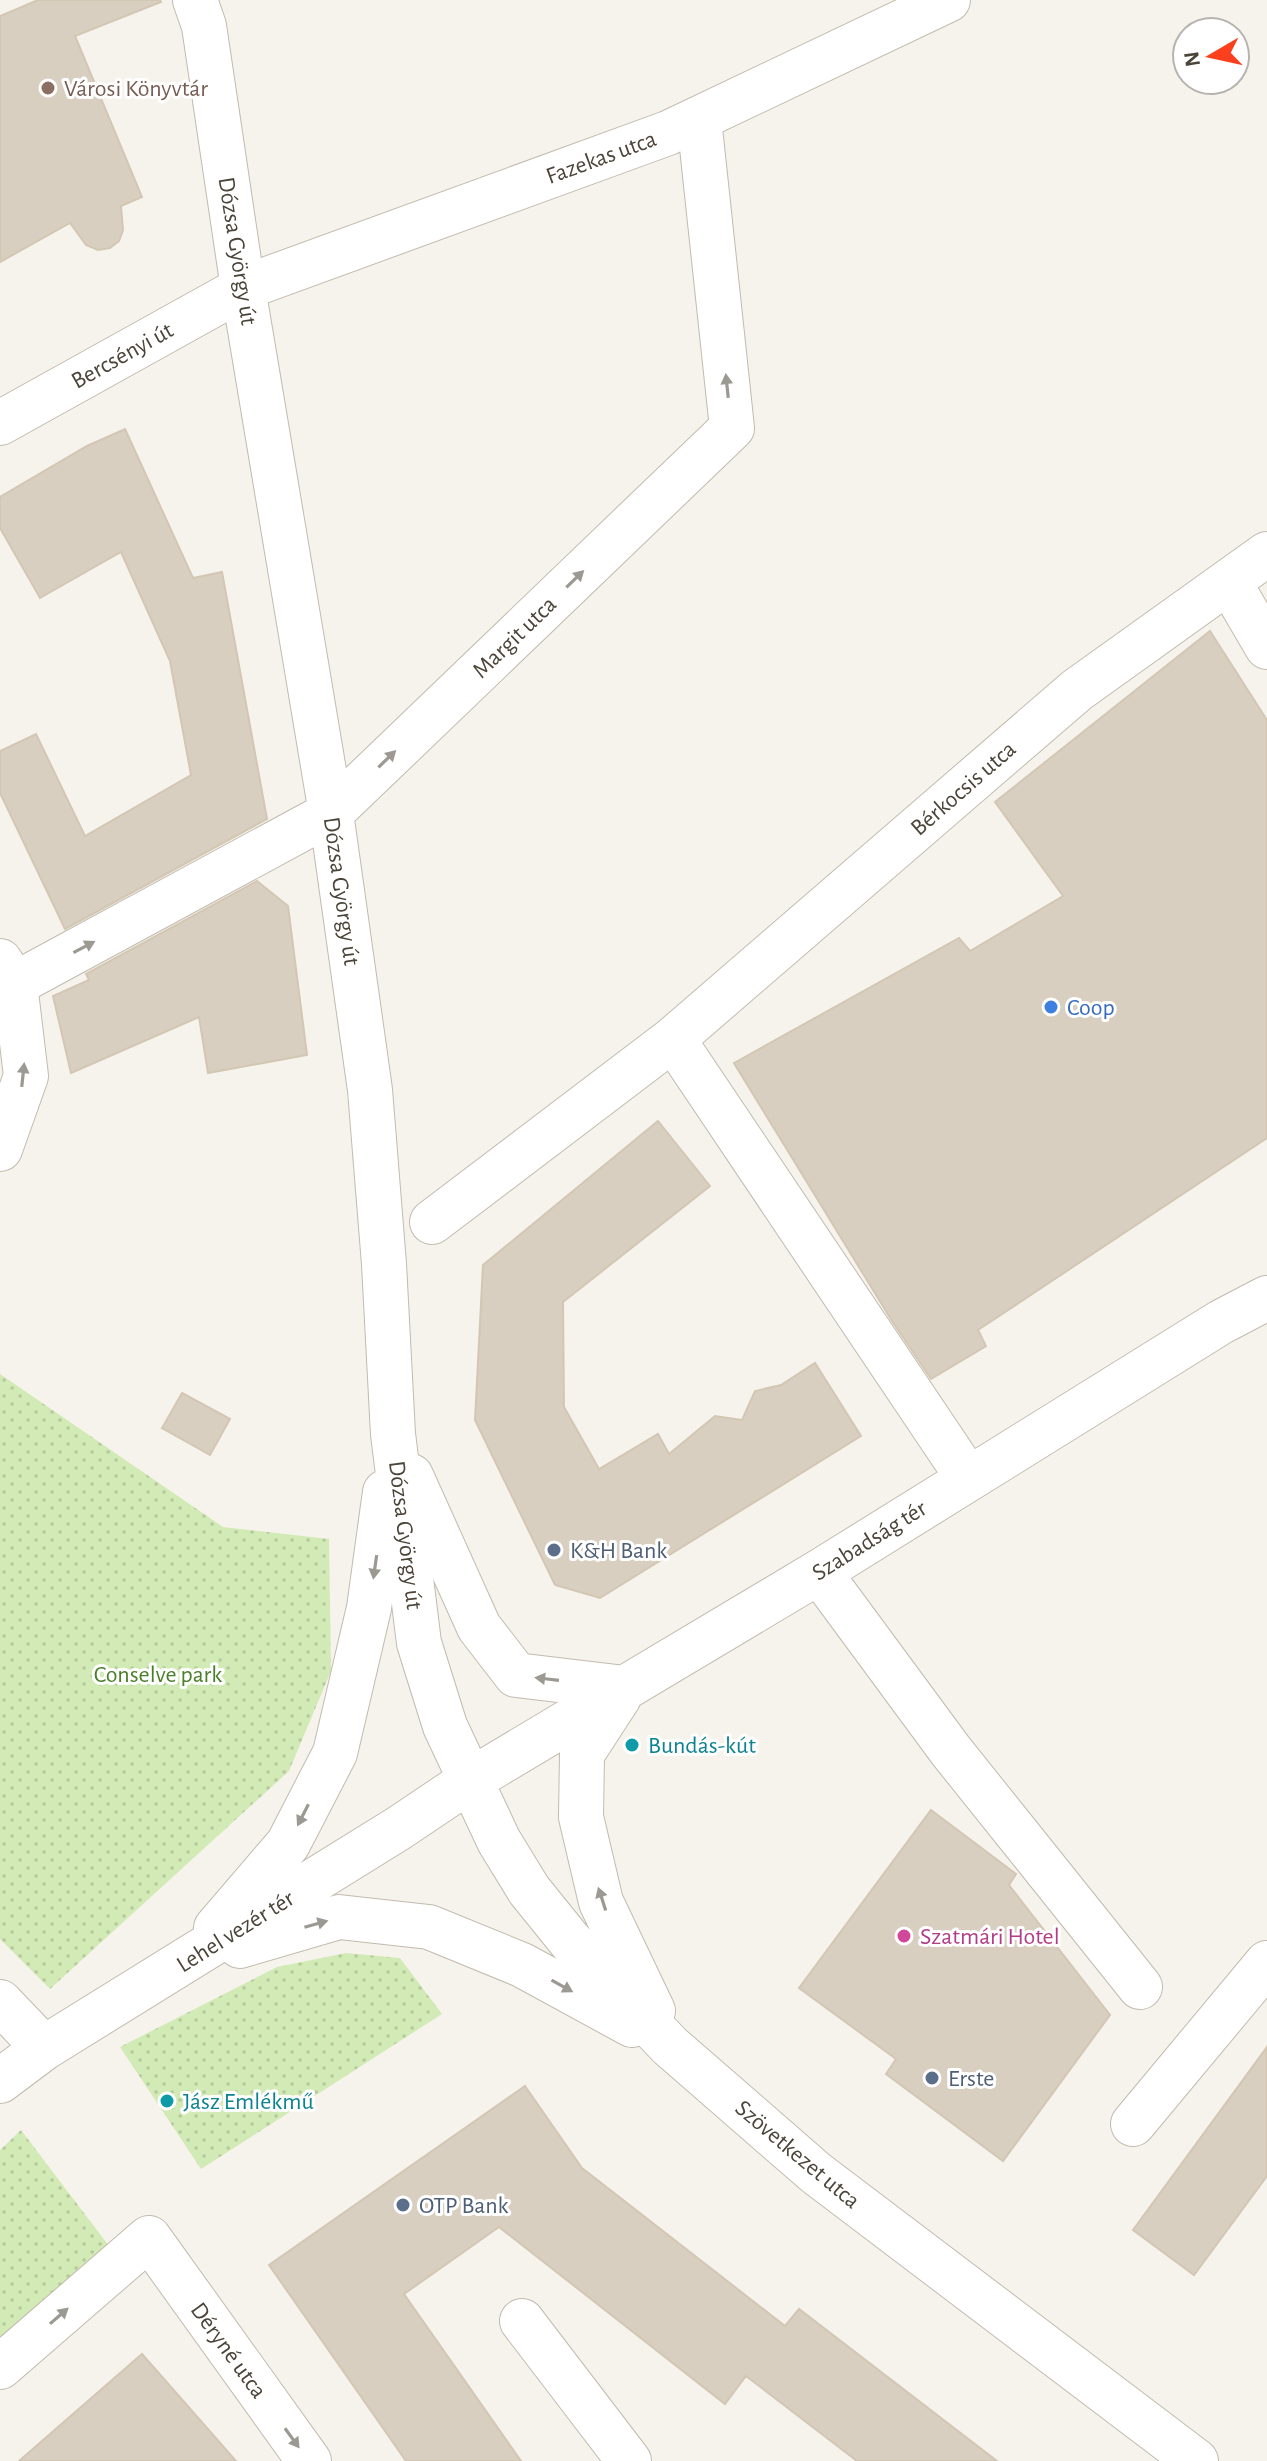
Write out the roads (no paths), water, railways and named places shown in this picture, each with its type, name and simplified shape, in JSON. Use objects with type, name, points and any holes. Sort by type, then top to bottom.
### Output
[{"type":"street","name":"Dózsa György út","points":[[195,0],[204,26],[243,288],[331,813],[370,1090],[393,1434],[419,1643],[445,1726],[469,1781]]},
{"type":"street","name":"Fazekas utca","points":[[243,288],[668,133],[948,0]]},
{"type":"street","name":"Margit utca","points":[[7,972],[331,813],[732,428],[699,119]]},
{"type":"street","name":"Bercsényi út","points":[[0,423],[243,288]]},
{"type":"street","name":"Bérkocsis utca","points":[[432,1222],[673,1039],[1077,690],[1267,554]]},
{"type":"street","points":[[1229,582],[1267,647]]},
{"type":"street","points":[[0,1149],[26,1076],[7,972]]},
{"type":"street","points":[[673,1039],[968,1478]]},
{"type":"street","name":"Szabadság tér","points":[[469,1781],[819,1572],[1221,1322],[1267,1298]]},
{"type":"street","points":[[393,1434],[479,1627],[516,1675],[625,1688],[582,1754],[581,1817],[601,1902],[670,2046]]},
{"type":"street","points":[[188,1961],[288,1844],[335,1753],[369,1608],[393,1434]]},
{"type":"street","points":[[819,1572],[951,1751],[1140,1987]]},
{"type":"street","name":"Lehel vezér tér","points":[[0,2081],[44,2048],[188,1961],[469,1781]]},
{"type":"street","name":"Szövetkezet utca","points":[[469,1781],[499,1841],[529,1890],[571,1942],[670,2046],[816,2173],[1196,2461]]},
{"type":"street","points":[[188,1961],[339,1917],[429,1927],[522,1965],[670,2046]]},
{"type":"street","points":[[1133,2124],[1267,1963]]},
{"type":"street","points":[[0,2002],[44,2048]]},
{"type":"street","name":"Déryné utca","points":[[0,2367],[149,2238],[309,2461]]},
{"type":"street","points":[[522,2321],[629,2461]]},
{"type":"place","name":"Városi Könyvtár","points":[[48,88]]},
{"type":"place","name":"Coop","points":[[1051,1007]]},
{"type":"place","name":"K&H Bank","points":[[554,1550]]},
{"type":"place","name":"Bundás-kút","points":[[632,1745]]},
{"type":"place","name":"Szatmári Hotel","points":[[904,1936]]},
{"type":"place","name":"Erste","points":[[932,2078]]},
{"type":"place","name":"Jász Emlékmű","points":[[167,2101]]},
{"type":"place","name":"OTP Bank","points":[[403,2205]]},
{"type":"park label","name":"Conselve park","points":[[158,1674]]}]
